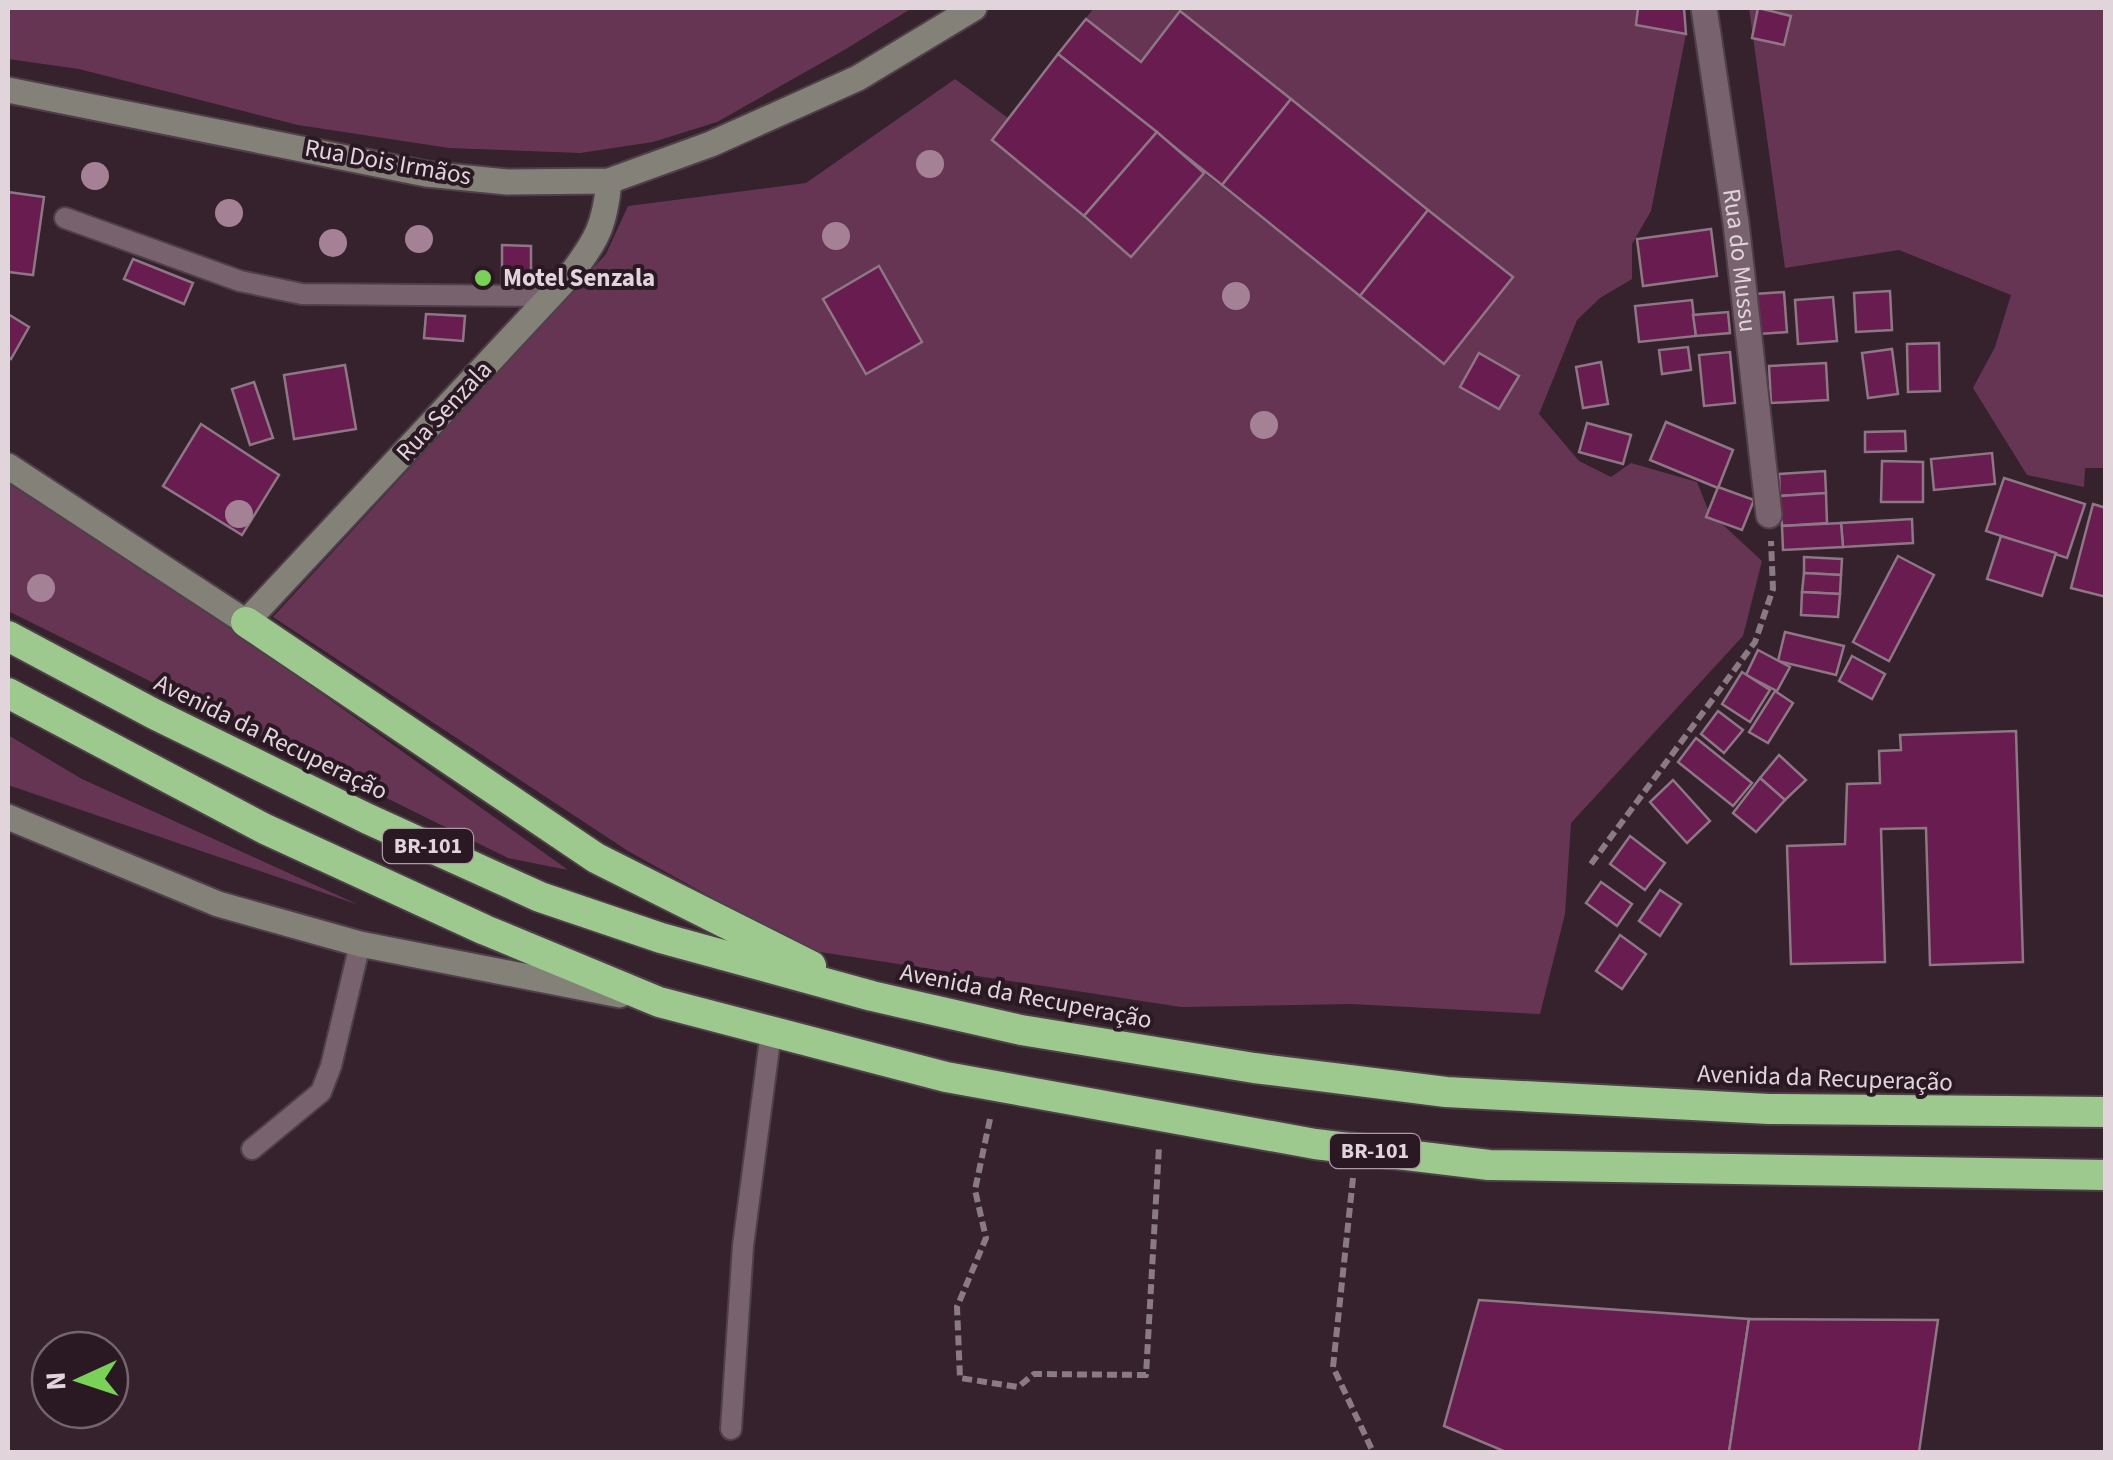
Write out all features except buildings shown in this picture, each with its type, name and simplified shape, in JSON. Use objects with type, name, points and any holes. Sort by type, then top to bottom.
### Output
[{"type":"highway","points":[[246,622],[596,858],[872,996]]},
{"type":"highway","name":"Avenida da Recuperação","points":[[8,636],[154,714],[368,819],[540,896],[661,938],[872,996],[1040,1033],[1254,1068],[1446,1092],[1769,1109],[2106,1112]]},
{"type":"highway","name":"BR-101","points":[[8,693],[265,829],[485,930],[660,1002],[946,1077],[1356,1149],[1490,1165],[2106,1176]]},
{"type":"main road","name":"Rua Dois Irmãos","points":[[8,90],[426,174],[507,182],[609,181],[712,144],[858,78],[974,8]]},
{"type":"main road","name":"Rua Senzala","points":[[246,622],[551,296],[592,246],[606,215],[609,181]]},
{"type":"main road","points":[[8,466],[246,622]]},
{"type":"main road","points":[[8,817],[218,904],[360,944],[660,1002]]},
{"type":"street","name":"Rua do Mussu","points":[[1704,8],[1736,223],[1769,515]]},
{"type":"lane","points":[[65,218],[240,281],[302,294],[551,296]]},
{"type":"lane","points":[[252,1149],[321,1092],[332,1066],[360,944]]},
{"type":"lane","points":[[731,1429],[743,1246],[771,1032]]},
{"type":"path","points":[[1591,864],[1755,642],[1772,588],[1769,515]]},
{"type":"path","points":[[997,1086],[975,1190],[986,1238],[957,1307],[960,1378],[1018,1387],[1034,1374],[1146,1375],[1160,1116]]},
{"type":"path","points":[[1356,1149],[1333,1367],[1372,1452]]},
{"type":"shaded area","points":[[8,8],[912,8],[717,122],[653,142],[580,153],[449,148],[298,125],[79,69],[8,59]]},
{"type":"shaded area","points":[[1094,8],[1638,8],[1636,25],[1686,34],[1651,211],[1632,244],[1632,279],[1600,298],[1577,320],[1539,414],[1579,461],[1611,477],[1631,463],[1697,482],[1709,512],[1762,561],[1743,636],[1571,823],[1565,914],[1540,1014],[1351,1004],[1181,1007],[807,950],[628,851],[273,617],[606,254],[628,206],[806,183],[955,79],[1008,118],[992,140],[1131,257],[1204,173],[1445,363],[1512,277],[1181,12],[1141,62],[1086,18]]},
{"type":"shaded area","points":[[1749,8],[2105,8],[2106,468],[2085,468],[2084,487],[2027,475],[1973,388],[1995,347],[2011,295],[1899,250],[1785,268]]},
{"type":"shaded area","points":[[8,481],[199,606],[568,870],[508,858],[8,611]]},
{"type":"shaded area","points":[[8,735],[82,779],[359,905],[8,785]]},
{"type":"place","name":"Motel Senzala","points":[[483,278]]}]
